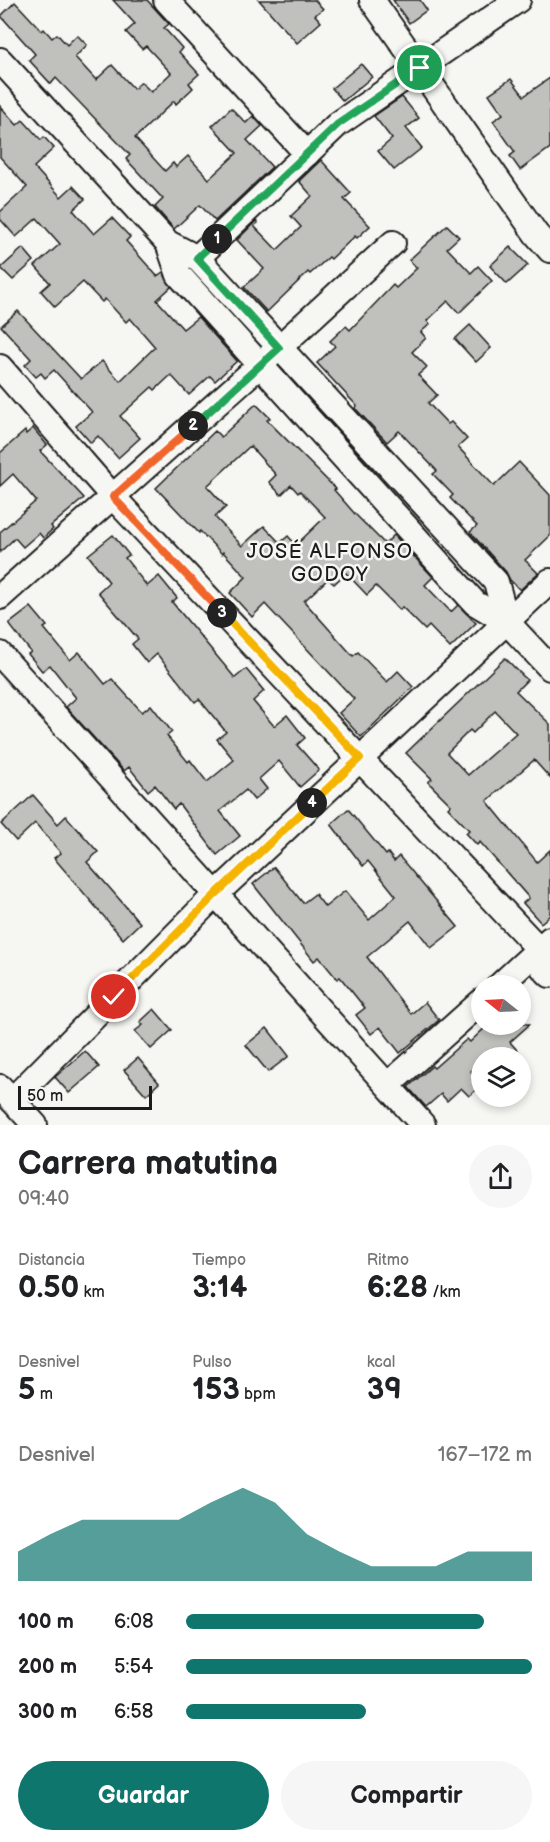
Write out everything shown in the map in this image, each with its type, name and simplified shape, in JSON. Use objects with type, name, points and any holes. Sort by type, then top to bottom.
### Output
[{"type":"street","points":[[166,0],[307,154]]},
{"type":"street","points":[[372,0],[529,224],[550,250]]},
{"type":"street","points":[[197,258],[338,124],[518,0]]},
{"type":"street","points":[[0,60],[168,243],[197,258],[496,582],[507,622]]},
{"type":"street","points":[[168,243],[179,275],[475,603],[507,622],[550,668]]},
{"type":"street","points":[[0,597],[393,243]]},
{"type":"street","points":[[0,368],[113,497],[360,758],[546,947]]},
{"type":"street","points":[[35,1125],[6,1094],[550,581]]},
{"type":"street","points":[[0,654],[423,1125]]},
{"type":"street","points":[[546,947],[543,968],[550,975]]},
{"type":"street","points":[[512,975],[546,947]]},
{"type":"street","points":[[388,1085],[471,1011]]},
{"type":"building","points":[[113,0],[147,0],[169,24],[164,28],[182,48],[179,52],[199,74],[189,83],[193,88],[176,104],[174,101],[135,138],[165,171],[173,163],[176,167],[188,156],[209,179],[237,153],[212,126],[231,108],[246,123],[253,116],[262,126],[247,140],[272,167],[215,221],[200,205],[174,229],[155,207],[163,199],[126,159],[130,155],[56,78],[51,84],[29,60],[35,54],[1,16],[15,2],[42,31],[44,29],[52,38],[57,34],[67,45],[77,35],[87,45],[75,57],[96,80],[112,65],[134,89],[141,82],[151,92],[171,73],[146,46],[142,49],[126,32],[135,24]]},
{"type":"building","points":[[259,0],[315,0],[323,9],[315,15],[321,22],[297,43]]},
{"type":"building","points":[[393,0],[420,0],[427,10],[409,23]]},
{"type":"building","points":[[361,64],[372,77],[343,101],[332,88]]},
{"type":"building","points":[[550,78],[550,148],[520,170],[510,156],[515,152],[493,121],[503,114],[489,94],[511,79],[524,96]]},
{"type":"building","points":[[402,97],[419,118],[406,128],[422,148],[394,170],[378,151],[392,139],[374,116]]},
{"type":"building","points":[[0,106],[17,125],[23,120],[41,140],[44,137],[54,148],[34,167],[61,197],[73,186],[85,199],[73,210],[94,234],[112,218],[130,237],[126,241],[157,276],[163,272],[171,287],[157,300],[183,329],[198,317],[237,361],[215,381],[210,376],[189,395],[171,375],[155,390],[152,387],[120,416],[140,438],[118,458],[98,436],[91,443],[76,426],[92,412],[54,370],[45,378],[41,373],[36,377],[25,365],[31,359],[1,326],[18,311],[81,379],[102,361],[120,381],[155,347],[130,318],[126,322],[105,299],[102,302],[83,282],[55,307],[41,291],[50,283],[35,266],[60,244],[37,218],[16,237],[0,219],[0,212],[27,187],[0,157]]},
{"type":"building","points":[[321,160],[351,193],[344,199],[370,226],[357,238],[355,236],[331,259],[329,257],[310,274],[308,272],[267,312],[244,287],[264,269],[237,240],[256,221],[258,223],[254,226],[277,250],[301,227],[291,216],[312,196],[299,181]]},
{"type":"building","points":[[447,225],[459,237],[447,248],[471,273],[478,266],[492,281],[459,313],[448,301],[427,321],[430,324],[421,332],[426,338],[412,352],[427,367],[418,375],[437,395],[428,403],[448,424],[451,422],[467,439],[458,447],[494,486],[519,462],[550,495],[550,536],[525,560],[538,573],[520,590],[470,532],[477,526],[450,498],[453,495],[433,474],[437,471],[399,431],[387,442],[317,363],[335,346],[330,341],[346,326],[350,330],[393,285],[396,288],[417,268],[409,260]]},
{"type":"building","points":[[510,247],[528,265],[507,284],[490,266]]},
{"type":"building","points":[[23,248],[34,261],[13,280],[1,268]]},
{"type":"building","points":[[470,325],[491,348],[476,362],[455,339]]},
{"type":"building","points":[[256,404],[270,418],[267,420],[336,489],[334,490],[355,514],[385,544],[394,535],[433,577],[425,585],[451,612],[458,605],[476,623],[450,648],[429,626],[425,630],[402,607],[400,610],[376,586],[367,595],[346,573],[334,584],[328,579],[304,601],[353,656],[358,652],[387,682],[398,671],[413,687],[361,737],[339,713],[354,699],[265,604],[252,617],[230,593],[246,577],[156,488],[215,431],[221,437]],"holes":[[[250,446],[276,475],[269,482],[281,495],[291,485],[325,517],[296,545],[288,536],[280,543],[264,526],[242,546],[215,517],[226,507],[207,486]]]},
{"type":"building","points":[[33,428],[47,445],[40,451],[84,498],[51,526],[53,529],[43,538],[39,533],[23,547],[15,538],[0,552],[0,532],[36,501],[13,474],[0,486],[0,453],[25,431],[26,434]]},
{"type":"building","points":[[113,535],[129,555],[125,558],[147,586],[159,576],[177,598],[172,602],[235,678],[246,669],[264,691],[253,701],[274,726],[287,715],[305,738],[297,745],[319,770],[300,787],[279,761],[259,779],[267,789],[254,800],[246,790],[220,811],[240,836],[217,855],[179,804],[174,809],[155,785],[148,791],[129,767],[124,771],[66,707],[76,698],[50,665],[42,671],[28,654],[31,652],[9,624],[31,607],[47,626],[44,628],[70,660],[79,652],[105,684],[112,679],[142,712],[151,705],[172,732],[167,736],[207,782],[234,760],[217,739],[226,732],[199,699],[195,702],[157,654],[147,663],[132,644],[138,639],[98,592],[109,582],[88,555]]},
{"type":"building","points":[[505,658],[527,680],[516,691],[550,724],[550,778],[534,760],[487,801],[537,862],[550,850],[550,915],[541,923],[523,903],[529,898],[480,842],[477,845],[466,833],[469,830],[448,808],[451,805],[428,782],[432,779],[406,753]],"holes":[[[495,711],[516,733],[468,775],[447,753],[470,730],[473,733]]]},
{"type":"building","points":[[33,795],[58,824],[66,816],[98,852],[87,862],[140,923],[123,939],[54,858],[61,853],[35,823],[16,841],[1,824]]},
{"type":"building","points":[[348,809],[386,855],[388,853],[394,861],[399,856],[458,927],[431,948],[410,921],[367,957],[411,1014],[425,1002],[439,1020],[400,1053],[380,1027],[371,1034],[356,1015],[365,1008],[340,977],[337,979],[319,957],[314,961],[253,884],[274,867],[303,903],[315,894],[325,907],[345,891],[369,920],[396,896],[368,861],[363,866],[331,824]]},
{"type":"building","points":[[154,1009],[172,1030],[151,1049],[135,1031],[143,1025],[140,1022]]},
{"type":"building","points":[[267,1028],[289,1056],[268,1072],[246,1045]]},
{"type":"building","points":[[477,1035],[518,1035],[510,1042],[514,1047],[471,1047],[471,1094],[469,1096],[461,1088],[447,1101],[441,1094],[426,1107],[408,1087],[467,1039],[470,1042]]},
{"type":"building","points":[[85,1051],[99,1067],[69,1093],[55,1077]]},
{"type":"building","points":[[138,1058],[159,1083],[146,1095],[124,1070]]},
{"type":"district","name":"JOSÉ ALFONSO GODOY","points":[[330,564]]},
{"type":"route","points":[[114,997],[216,894],[360,758],[113,497],[279,348],[197,258],[338,124],[420,68]]}]
